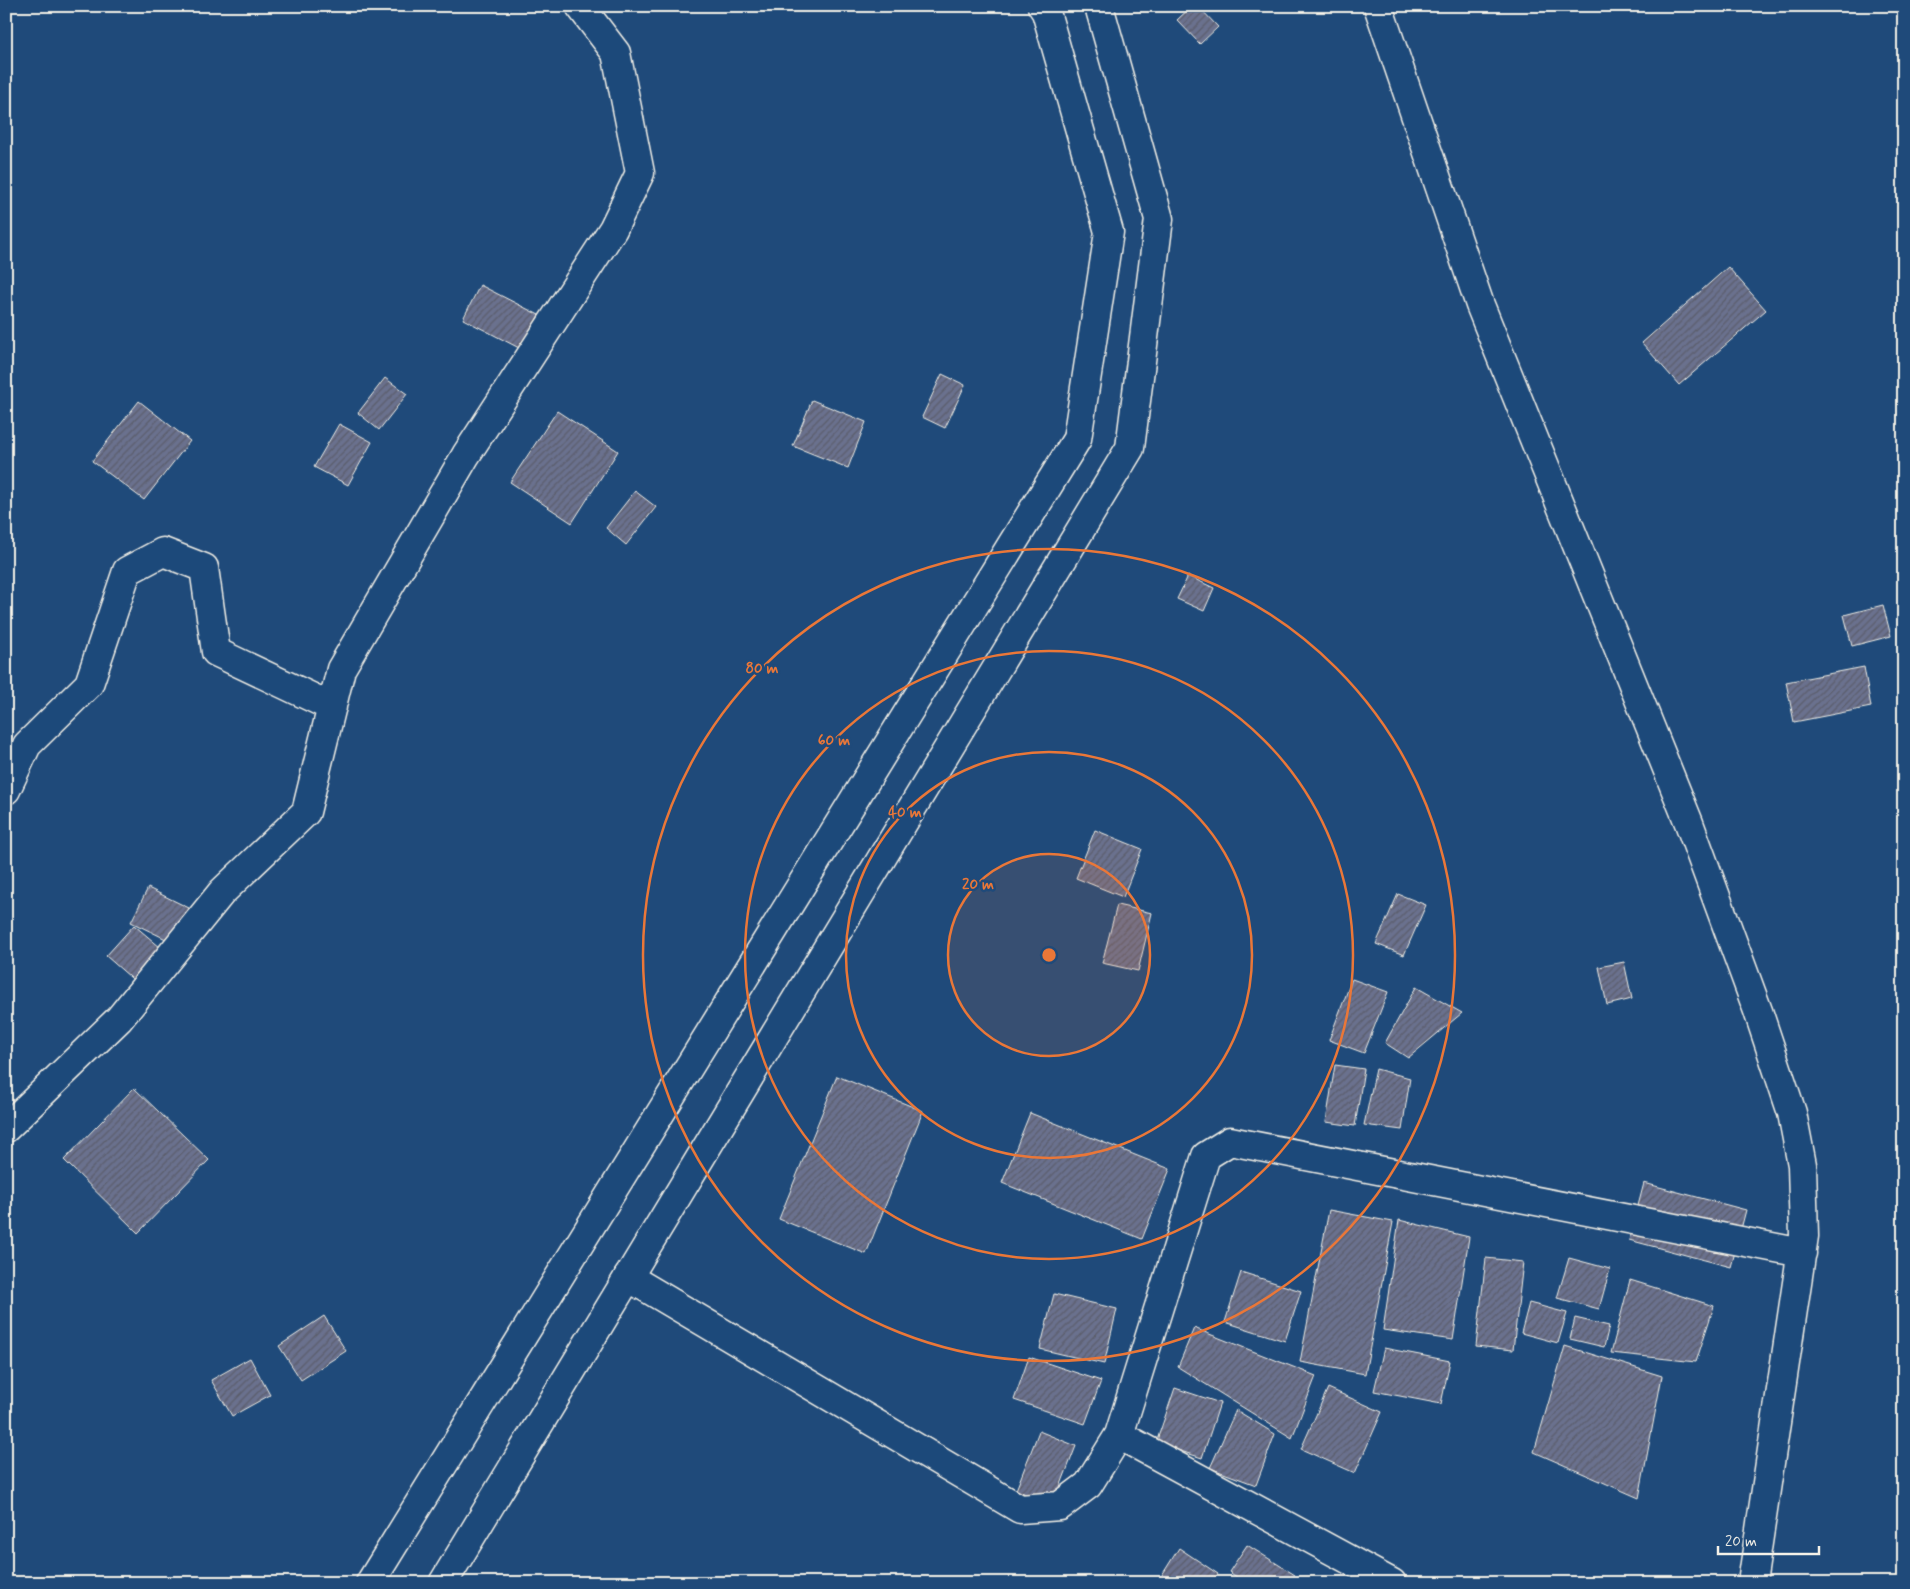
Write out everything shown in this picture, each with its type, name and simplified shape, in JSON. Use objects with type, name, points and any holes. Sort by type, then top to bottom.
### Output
[{"type":"street","points":[[6,1128],[119,1019],[222,892],[306,812],[341,668],[466,455],[613,230],[640,172],[616,53],[580,6]]},
{"type":"street","points":[[370,1583],[1077,439],[1108,232],[1046,12],[1042,6]]},
{"type":"street","points":[[443,1583],[1130,448],[1159,219],[1099,6]]},
{"type":"street","points":[[1378,6],[1480,305],[1689,823],[1758,1010],[1792,1113],[1802,1165],[1804,1236],[1752,1583]]},
{"type":"street","points":[[6,790],[27,745],[89,684],[127,571],[163,552],[204,568],[216,652],[332,707]]},
{"type":"street","points":[[628,1277],[1020,1509],[1060,1506],[1088,1485],[1120,1435],[1206,1156],[1230,1141],[1802,1253]]},
{"type":"street","points":[[1120,1435],[1392,1583]]},
{"type":"building","points":[[1192,6],[1198,6],[1218,27],[1200,44],[1177,20]]},
{"type":"building","points":[[1728,267],[1766,310],[1679,385],[1642,343]]},
{"type":"building","points":[[480,285],[539,315],[521,349],[463,319]]},
{"type":"building","points":[[942,374],[965,385],[945,428],[922,417]]},
{"type":"building","points":[[385,378],[407,394],[379,430],[358,413]]},
{"type":"building","points":[[812,400],[866,422],[848,468],[793,446]]},
{"type":"building","points":[[139,401],[190,441],[144,500],[92,461]]},
{"type":"building","points":[[557,411],[618,451],[572,523],[510,482]]},
{"type":"building","points":[[339,424],[372,442],[348,485],[314,467]]},
{"type":"building","points":[[635,491],[656,507],[626,545],[606,528]]},
{"type":"building","points":[[1188,576],[1214,588],[1204,611],[1177,599]]},
{"type":"building","points":[[1883,605],[1891,636],[1852,646],[1844,615]]},
{"type":"building","points":[[1864,667],[1871,707],[1794,722],[1786,682]]},
{"type":"building","points":[[1095,830],[1142,849],[1123,897],[1076,878]]},
{"type":"building","points":[[148,888],[189,908],[172,942],[131,922]]},
{"type":"building","points":[[1398,894],[1426,905],[1404,955],[1376,944]]},
{"type":"building","points":[[1117,905],[1152,913],[1138,971],[1102,963]]},
{"type":"building","points":[[134,925],[174,959],[146,991],[106,956]]},
{"type":"building","points":[[1624,962],[1632,999],[1607,1005],[1599,967]]},
{"type":"building","points":[[1352,979],[1388,992],[1364,1053],[1329,1040]]},
{"type":"building","points":[[1416,987],[1462,1013],[1408,1058],[1385,1043]]},
{"type":"building","points":[[1335,1065],[1364,1069],[1355,1126],[1326,1122]]},
{"type":"building","points":[[1376,1069],[1410,1078],[1402,1130],[1364,1125]]},
{"type":"building","points":[[837,1076],[923,1111],[866,1254],[779,1219]]},
{"type":"building","points":[[134,1088],[209,1160],[138,1233],[64,1160]]},
{"type":"building","points":[[1030,1113],[1170,1169],[1142,1239],[1002,1183]]},
{"type":"building","points":[[1644,1183],[1746,1210],[1731,1267],[1629,1240]]},
{"type":"building","points":[[1329,1210],[1393,1222],[1365,1374],[1300,1362]]},
{"type":"building","points":[[1399,1220],[1469,1237],[1453,1340],[1383,1330]]},
{"type":"building","points":[[1486,1258],[1523,1262],[1513,1350],[1476,1346]]},
{"type":"building","points":[[1569,1258],[1610,1269],[1599,1309],[1557,1298]]},
{"type":"building","points":[[1241,1272],[1301,1291],[1285,1341],[1225,1322]]},
{"type":"building","points":[[1630,1280],[1714,1306],[1696,1362],[1611,1353]]},
{"type":"building","points":[[1054,1294],[1117,1309],[1104,1364],[1040,1349]]},
{"type":"building","points":[[1529,1303],[1567,1313],[1558,1343],[1521,1333]]},
{"type":"building","points":[[324,1316],[346,1351],[301,1380],[279,1346]]},
{"type":"building","points":[[1575,1318],[1609,1326],[1604,1347],[1570,1339]]},
{"type":"building","points":[[1194,1328],[1316,1376],[1292,1438],[1178,1367]]},
{"type":"building","points":[[1565,1346],[1662,1376],[1639,1498],[1534,1452]]},
{"type":"building","points":[[1384,1348],[1450,1361],[1441,1404],[1374,1391]]},
{"type":"building","points":[[1029,1357],[1101,1381],[1085,1424],[1014,1400]]},
{"type":"building","points":[[250,1358],[270,1395],[232,1416],[211,1380]]},
{"type":"building","points":[[1175,1388],[1220,1403],[1202,1458],[1156,1443]]},
{"type":"building","points":[[1328,1388],[1382,1412],[1355,1473],[1301,1449]]},
{"type":"building","points":[[1236,1410],[1275,1434],[1256,1485],[1210,1468]]},
{"type":"building","points":[[1039,1431],[1076,1446],[1053,1505],[1016,1490]]},
{"type":"building","points":[[1247,1545],[1295,1575],[1290,1583],[1246,1583],[1229,1572]]},
{"type":"building","points":[[1179,1548],[1218,1574],[1211,1583],[1157,1583]]}]
